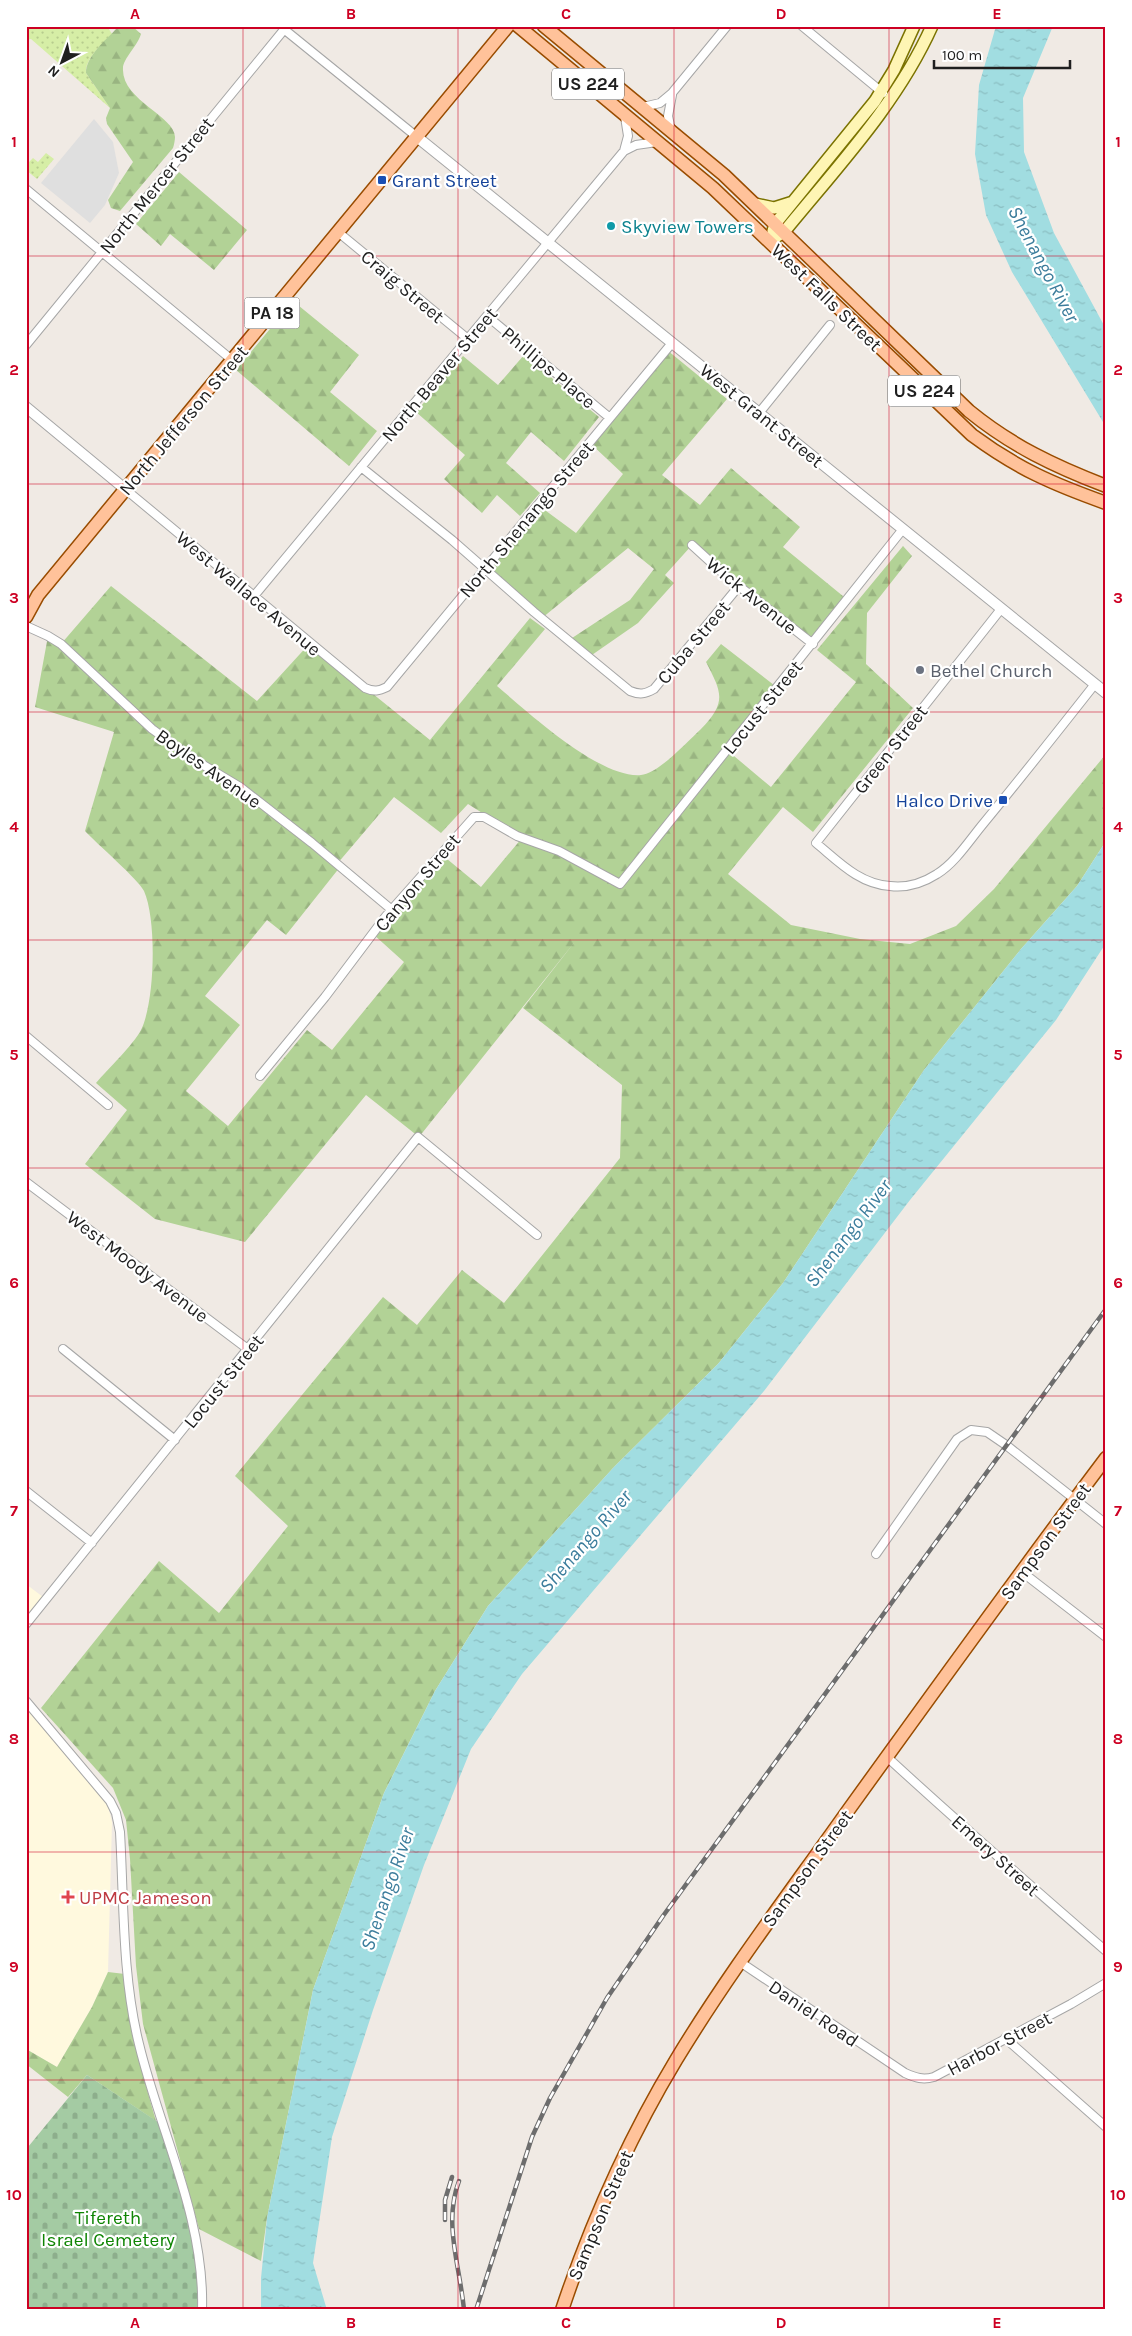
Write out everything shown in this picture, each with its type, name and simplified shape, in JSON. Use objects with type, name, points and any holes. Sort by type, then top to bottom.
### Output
[{"type":"main road","name":"North Jefferson Street","points":[[38,595],[508,26]]},
{"type":"main road","name":"West Falls Street","points":[[518,26],[713,188],[972,435],[1020,468],[1046,481],[1106,503]]},
{"type":"main road","name":"West Falls Street","points":[[544,26],[671,130],[754,204],[969,410],[992,429],[1033,456],[1104,486]]},
{"type":"main road","points":[[769,241],[886,95],[894,70],[914,26]]},
{"type":"main road","points":[[780,228],[794,201],[912,67],[932,26]]},
{"type":"main road","points":[[754,204],[774,208],[794,201]]},
{"type":"main road","name":"PA 18","points":[[26,617],[38,595]]},
{"type":"main road","name":"Sampson Street","points":[[562,2310],[586,2244],[625,2153],[675,2062],[740,1962],[887,1757],[1106,1458]]},
{"type":"street","points":[[643,107],[660,103],[672,93],[727,26]]},
{"type":"street","points":[[802,26],[886,95]]},
{"type":"street","points":[[286,28],[417,137]]},
{"type":"street","name":"North Mercer Street","points":[[26,345],[286,28]]},
{"type":"street","points":[[671,130],[668,116],[672,93]]},
{"type":"street","points":[[623,113],[628,133],[624,151]]},
{"type":"street","name":"West Grant Street","points":[[417,137],[1106,693]]},
{"type":"street","points":[[624,151],[640,144],[659,142]]},
{"type":"street","name":"North Beaver Street","points":[[254,596],[624,151]]},
{"type":"street","points":[[26,189],[232,360]]},
{"type":"street","name":"Craig Street","points":[[338,232],[468,340]]},
{"type":"street","name":"Phillips Place","points":[[487,316],[610,418]]},
{"type":"street","points":[[759,413],[830,326]]},
{"type":"street","name":"North Shenango Street","points":[[376,691],[387,687],[672,343]]},
{"type":"street","points":[[26,407],[125,489]]},
{"type":"street","points":[[362,467],[485,568]]},
{"type":"street","name":"West Wallace Avenue","points":[[125,489],[365,688],[376,691]]},
{"type":"street","name":"Locust Street","points":[[620,884],[903,529]]},
{"type":"street","name":"Wick Avenue","points":[[692,545],[739,586],[813,644]]},
{"type":"street","name":"Cuba Street","points":[[485,568],[630,692],[643,694],[654,689],[739,586]]},
{"type":"street","name":"North Jefferson Street","points":[[26,601],[38,595]]},
{"type":"street","name":"Green Street","points":[[1001,609],[816,843],[850,871],[875,884],[889,886],[912,885],[938,874],[949,865],[998,806],[1095,684]]},
{"type":"street","name":"Boyles Avenue","points":[[26,626],[61,644],[152,729],[195,760],[240,787],[312,843],[392,910]]},
{"type":"street","name":"Canyon Street","points":[[260,1076],[392,910],[471,818],[480,816],[517,836],[560,851],[620,884]]},
{"type":"street","points":[[26,1036],[108,1105]]},
{"type":"street","name":"Locust Street","points":[[26,1624],[249,1350],[418,1137],[537,1234]]},
{"type":"street","name":"West Moody Avenue","points":[[26,1182],[249,1350]]},
{"type":"street","points":[[64,1349],[175,1440]]},
{"type":"street","points":[[876,1554],[957,1439],[971,1430],[987,1432],[1106,1524]]},
{"type":"street","points":[[26,1491],[92,1543]]},
{"type":"street","points":[[1022,1572],[1106,1637]]},
{"type":"street","points":[[26,1701],[102,1790],[116,1813],[120,1832],[128,1958],[139,2044],[189,2212],[198,2258],[202,2310]]},
{"type":"street","name":"Emery Street","points":[[887,1757],[990,1847],[1006,1865],[1106,1951]]},
{"type":"street","name":"Daniel Road","points":[[740,1962],[889,2063]]},
{"type":"street","name":"Harbor Street","points":[[889,2063],[905,2073],[918,2078],[934,2077],[1071,2004],[1106,1983]]},
{"type":"street","points":[[1005,2038],[1106,2126]]},
{"type":"shaded area","points":[[94,119],[113,142],[119,173],[105,205],[90,223],[41,183]]},
{"type":"shaded area","points":[[26,1584],[43,1597],[26,1618]]},
{"type":"shaded area","name":"UPMC Jameson","points":[[26,1705],[99,1790],[108,1806],[112,1822],[108,1972],[92,2007],[57,2067],[26,2049]]},
{"type":"green space","points":[[26,26],[107,26],[112,34],[91,57],[86,67],[86,73],[110,108],[31,39],[26,40]]},
{"type":"green space","points":[[132,26],[141,34],[124,64],[125,79],[130,89],[173,129],[175,138],[173,148],[120,211],[111,208],[108,200],[133,162],[107,124],[106,118],[110,108],[86,73],[89,60],[102,43],[117,28]]},
{"type":"green space","points":[[46,153],[54,159],[37,179],[26,170],[26,165],[33,158],[38,162]]},
{"type":"green space","points":[[179,172],[247,230],[214,270],[170,234],[161,246],[136,224]]},
{"type":"green space","points":[[293,301],[359,355],[330,392],[377,431],[349,466],[236,370]]},
{"type":"green space","points":[[667,350],[727,399],[662,475],[700,505],[731,468],[800,527],[783,547],[849,601],[813,644],[692,545],[665,575],[674,583],[638,623],[589,657],[569,640],[630,600],[654,569],[628,548],[542,618],[485,569],[538,505],[576,533],[623,474],[590,443]]},
{"type":"green space","points":[[524,355],[599,417],[564,461],[531,432],[506,463],[540,493],[520,516],[497,495],[482,513],[444,479],[465,455],[416,412],[463,356],[498,385]]},
{"type":"green space","points":[[903,546],[912,556],[867,613],[866,664],[913,708],[813,832],[783,807],[728,874],[791,925],[860,939],[910,944],[956,926],[994,889],[1106,754],[1106,841],[1077,886],[1021,949],[924,1070],[783,1283],[718,1364],[614,1467],[488,1606],[435,1691],[384,1793],[313,1990],[267,2218],[261,2261],[199,2229],[143,2024],[136,1966],[126,1820],[113,1788],[41,1708],[159,1561],[219,1613],[288,1526],[235,1476],[383,1297],[417,1325],[462,1270],[504,1303],[620,1158],[622,1085],[523,1008],[577,939],[419,1137],[366,1095],[245,1242],[155,1219],[85,1164],[127,1110],[96,1083],[138,1036],[146,1017],[152,981],[151,921],[144,891],[126,870],[85,831],[114,732],[35,707],[48,636],[61,644],[111,586],[257,701],[310,643],[430,740],[530,618],[545,629],[497,686],[545,727],[586,755],[624,773],[641,775],[656,769],[664,763],[701,729],[715,712],[719,697],[718,690],[706,662],[721,644],[779,689],[728,751],[771,787],[856,682],[817,650]],"holes":[[[394,797],[441,833],[468,804],[522,838],[481,887],[441,854],[373,934],[404,962],[332,1050],[307,1030],[228,1126],[186,1091],[240,1025],[205,996],[267,920],[286,935],[340,867],[337,864]]]},
{"type":"green space","points":[[108,1972],[125,1974],[137,2048],[156,2121],[87,2075],[68,2097],[26,2064],[26,2049],[57,2067],[92,2007]]},
{"type":"green space","name":"Tifereth Israel Cemetery","points":[[87,2075],[164,2126],[189,2212],[202,2310],[26,2310],[26,2146],[28,2147]]},
{"type":"water","name":"Shenango River","points":[[996,26],[1053,26],[1023,98],[1024,152],[1054,233],[1106,329],[1106,427],[1012,272],[986,215],[975,154],[979,85]]},
{"type":"water","name":"Shenango River","points":[[1106,841],[1106,943],[1056,1020],[910,1200],[764,1391],[522,1674],[471,1749],[424,1865],[373,2010],[332,2137],[313,2263],[327,2310],[261,2310],[261,2278],[267,2218],[313,1990],[384,1793],[435,1691],[488,1606],[614,1467],[718,1364],[783,1283],[924,1070],[1021,949],[1077,886]]},
{"type":"railway","points":[[476,2310],[532,2137],[550,2098],[607,1998],[663,1916],[1106,1309]]},
{"type":"railway","points":[[445,2220],[445,2200],[452,2177]]},
{"type":"railway","points":[[459,2181],[454,2197],[452,2229],[464,2310]]},
{"type":"place","name":"Grant Street","points":[[382,180]]},
{"type":"place","name":"Skyview Towers","points":[[611,226]]},
{"type":"place","name":"Bethel Church","points":[[920,670]]},
{"type":"place","name":"Halco Drive","points":[[1003,800]]},
{"type":"place","name":"UPMC Jameson","points":[[68,1897]]}]
